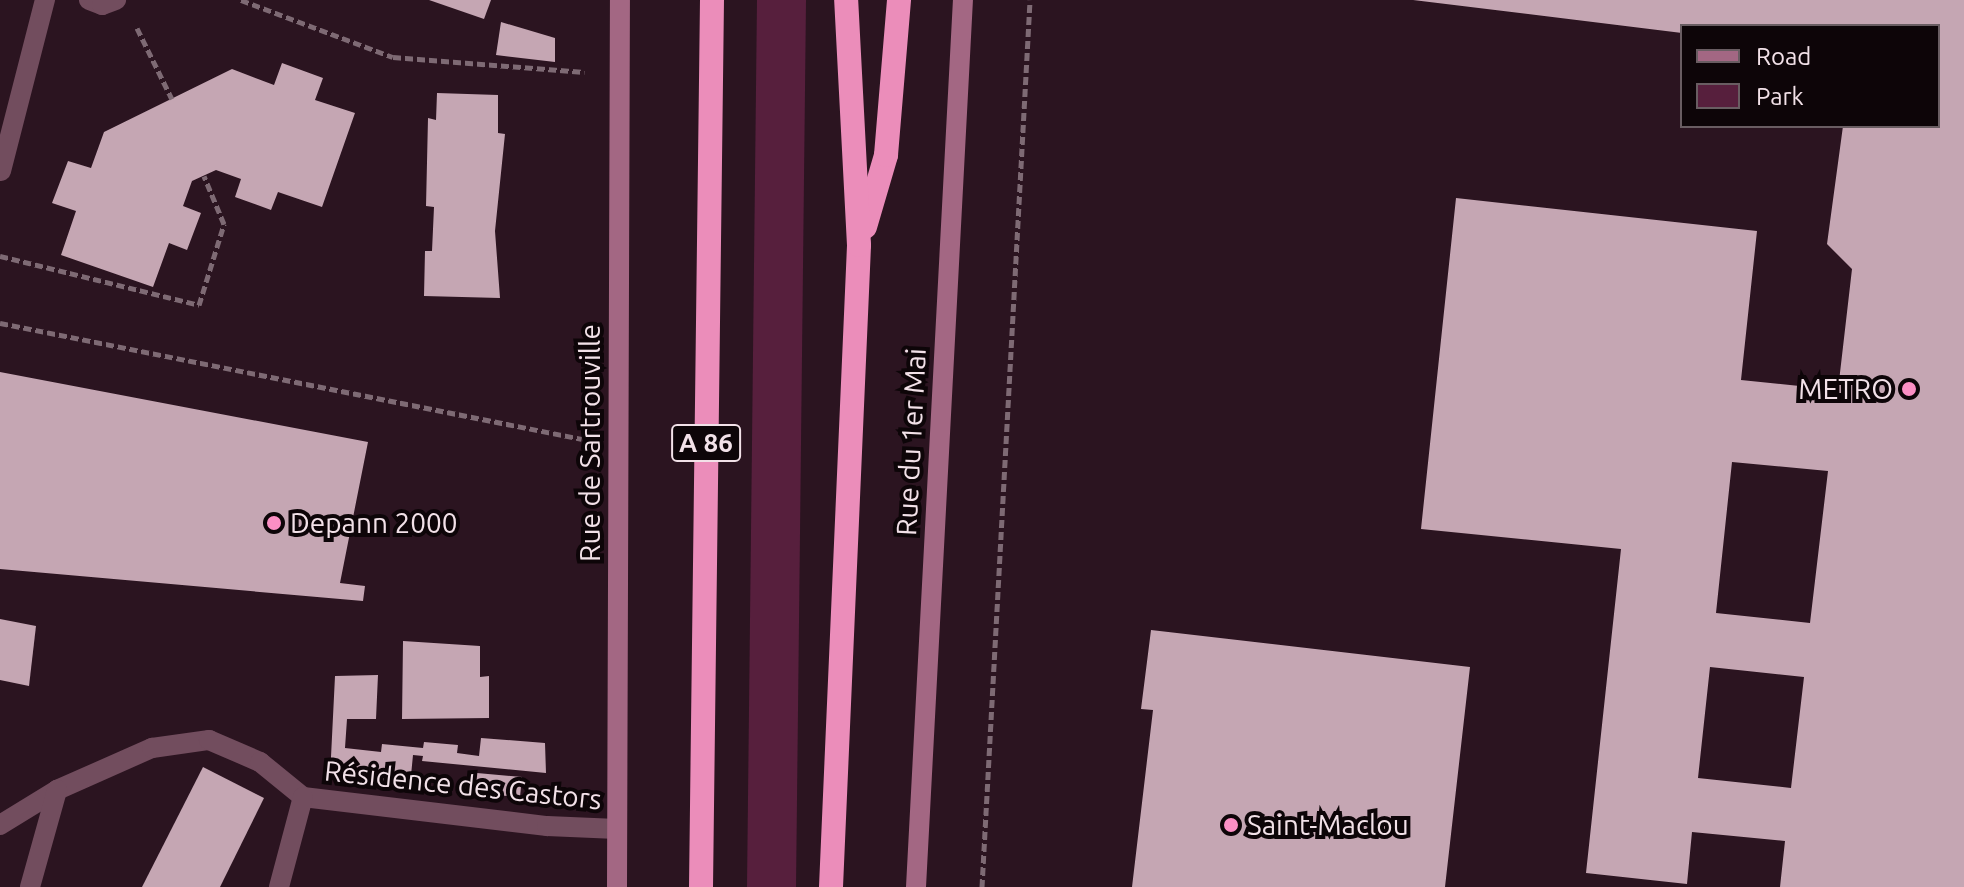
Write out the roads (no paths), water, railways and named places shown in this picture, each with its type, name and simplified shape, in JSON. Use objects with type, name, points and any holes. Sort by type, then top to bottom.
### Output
[{"type":"highway","name":"A 86","points":[[701,887],[712,0]]},
{"type":"highway","points":[[831,887],[859,245],[846,0]]},
{"type":"highway","points":[[859,245],[886,155],[899,0]]},
{"type":"main road","name":"Rue de Sartrouville","points":[[617,887],[620,0]]},
{"type":"main road","name":"Rue du 1er Mai","points":[[916,887],[963,0]]},
{"type":"street","points":[[1,171],[45,0]]},
{"type":"street","points":[[89,0],[123,7]]},
{"type":"street","name":"Résidence des Castors","points":[[0,825],[57,790],[152,748],[209,740],[260,762],[303,797],[547,826],[617,829]]},
{"type":"street","points":[[30,887],[57,790]]},
{"type":"street","name":"Résidence des Castors","points":[[279,887],[303,797]]},
{"type":"place","name":"METRO","points":[[1909,389]]},
{"type":"place","name":"Depann 2000","points":[[274,523]]},
{"type":"place","name":"Saint-Maclou","points":[[1231,825]]}]
